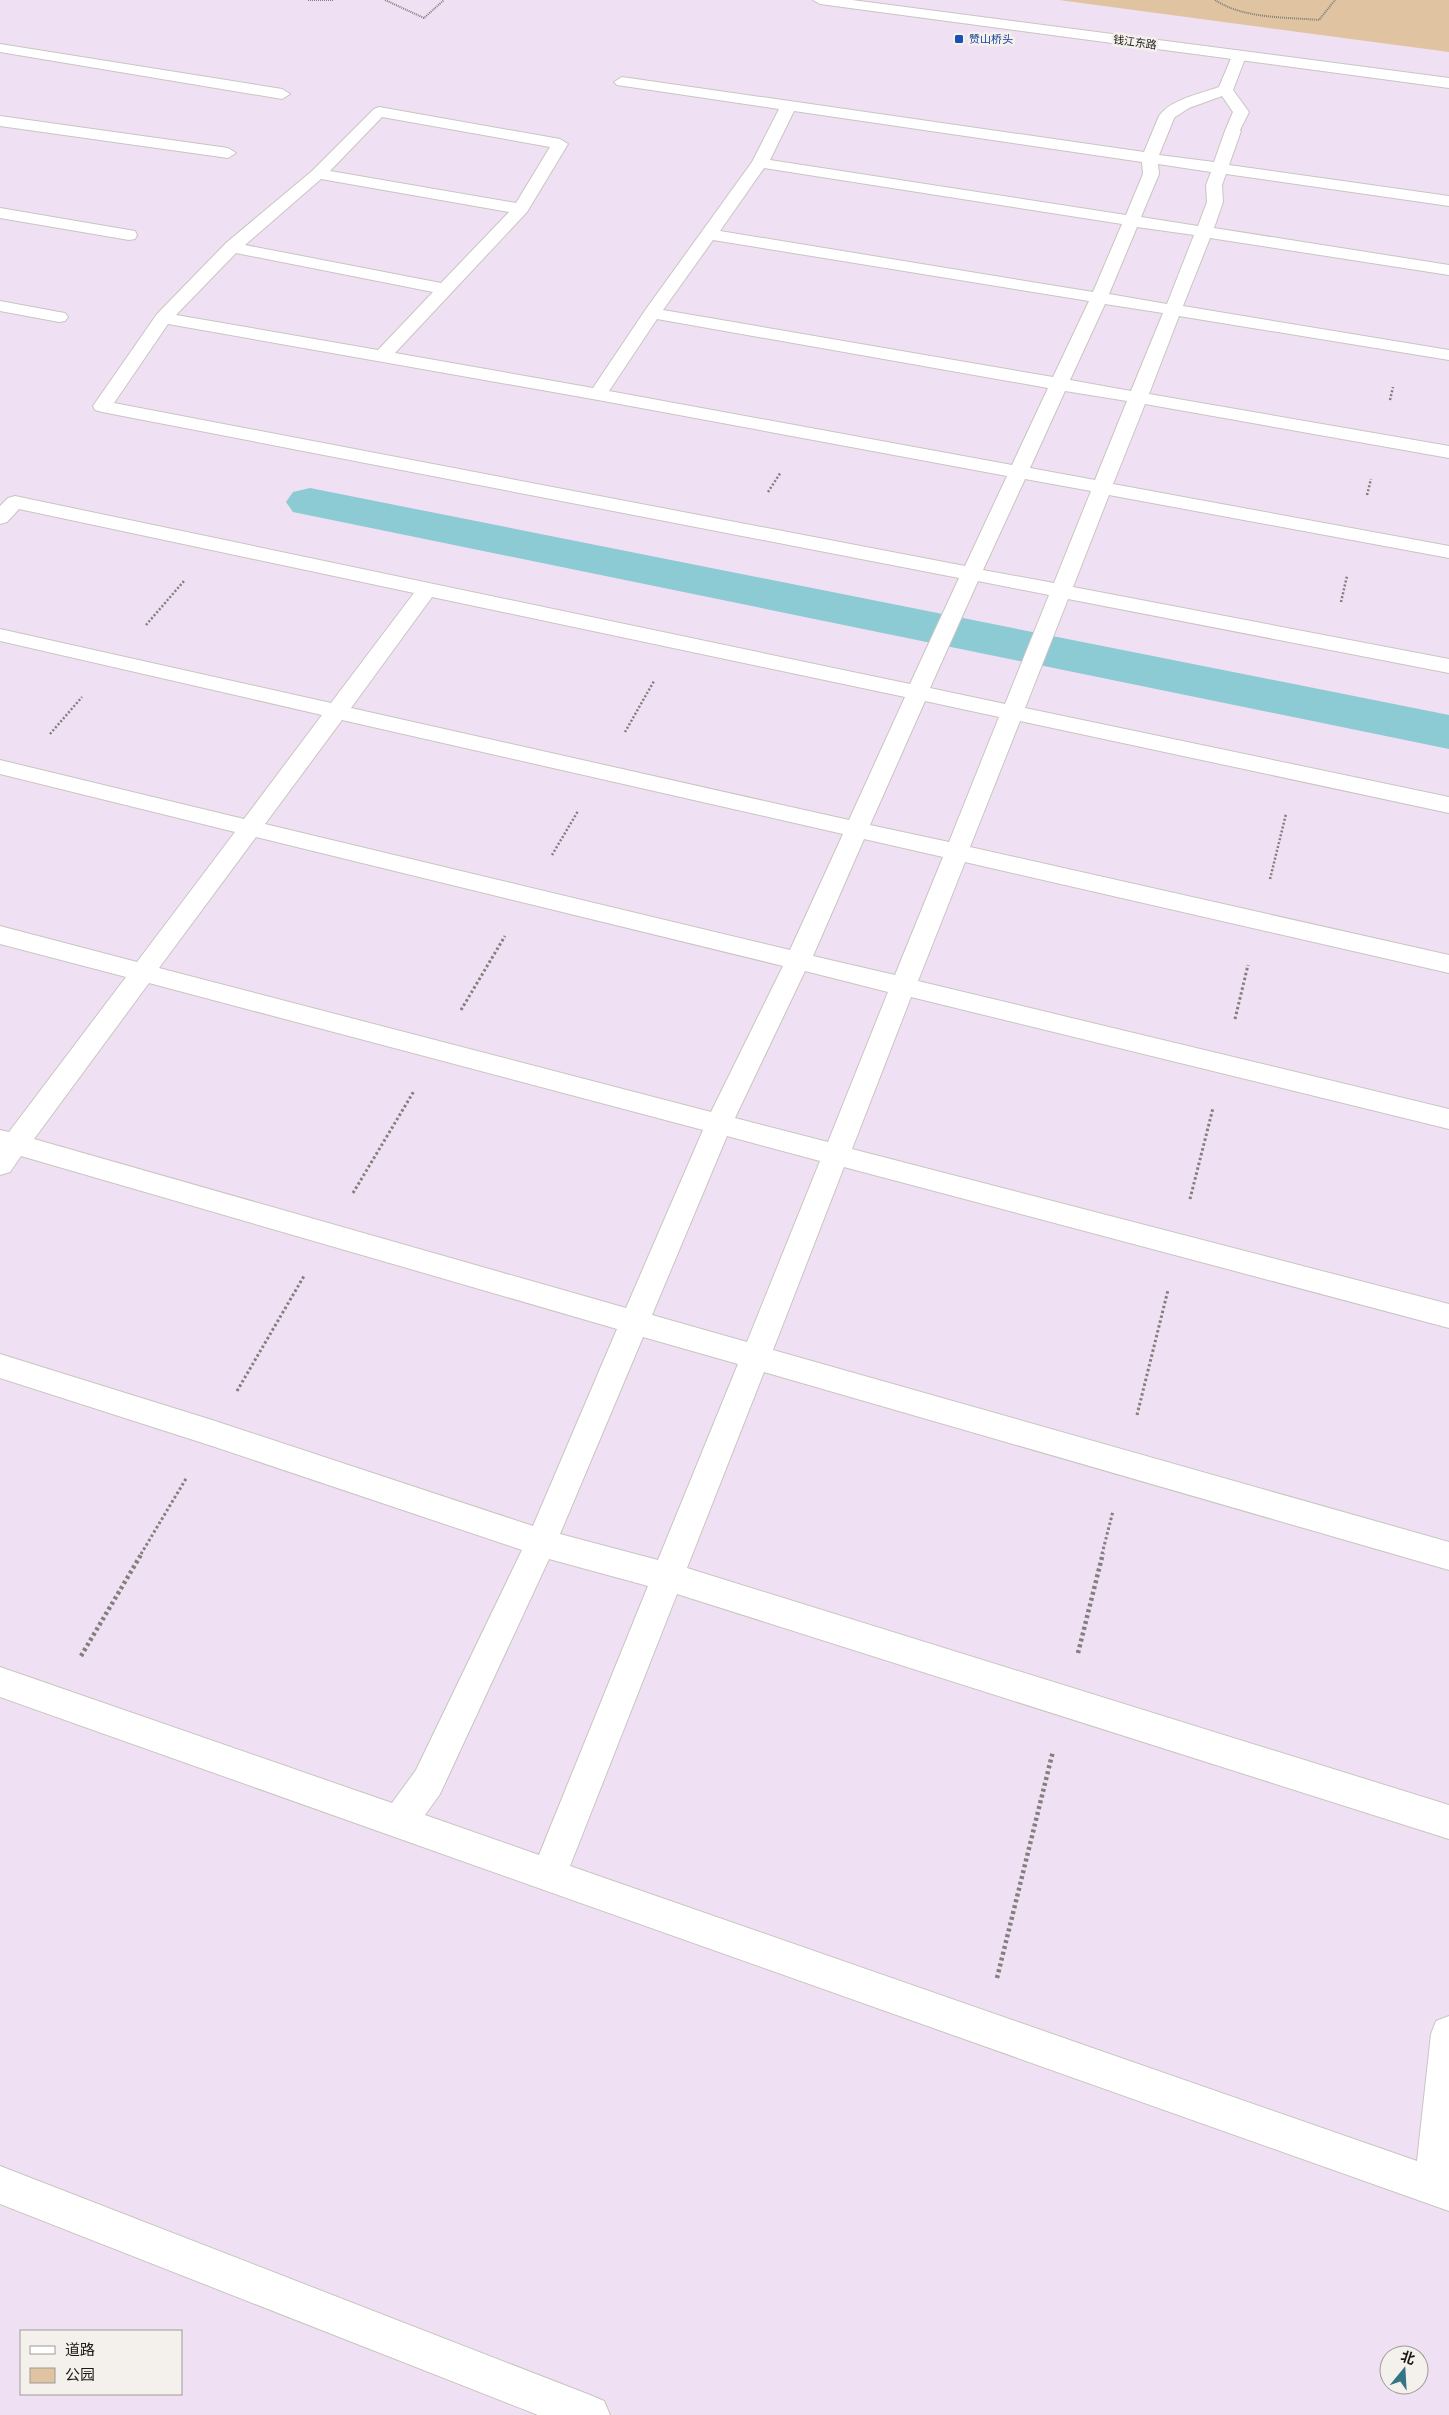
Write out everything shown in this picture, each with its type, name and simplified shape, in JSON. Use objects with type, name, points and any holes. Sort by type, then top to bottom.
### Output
[{"type":"street","name":"钱江东路","points":[[820,0],[1449,83]]},
{"type":"street","points":[[0,48],[282,94]]},
{"type":"street","points":[[398,1822],[428,1782],[541,1543],[719,1123],[798,960],[1018,472],[1099,298],[1152,174],[1150,158],[1167,116],[1184,106],[1225,90],[1239,56]]},
{"type":"street","points":[[622,82],[1449,201]]},
{"type":"street","points":[[549,1874],[1204,232],[1215,202],[1214,185],[1241,112],[1225,90]]},
{"type":"street","points":[[598,394],[652,312],[760,163],[788,107]]},
{"type":"street","points":[[382,356],[521,209],[560,144],[379,112],[318,174],[232,247],[163,318],[102,406],[1449,666]]},
{"type":"street","points":[[0,121],[228,153]]},
{"type":"street","points":[[760,163],[1449,270]]},
{"type":"street","points":[[318,174],[521,209]]},
{"type":"street","points":[[0,213],[129,235]]},
{"type":"street","points":[[709,234],[1449,355]]},
{"type":"street","points":[[232,247],[445,289]]},
{"type":"street","points":[[0,306],[59,317]]},
{"type":"street","points":[[652,312],[1449,452]]},
{"type":"street","points":[[163,318],[598,394],[1449,552]]},
{"type":"street","points":[[0,518],[15,502],[1449,805]]},
{"type":"street","points":[[427,589],[143,973],[5,1150],[329,1234],[1449,1556]]},
{"type":"street","points":[[0,635],[1449,964]]},
{"type":"street","points":[[0,767],[1449,1119]]},
{"type":"street","points":[[0,935],[1449,1316]]},
{"type":"street","points":[[0,1366],[212,1433],[541,1543],[668,1577],[1449,1822]]},
{"type":"street","points":[[0,1682],[1441,2189],[1449,2034]]},
{"type":"street","points":[[0,2185],[590,2415]]},
{"type":"path","points":[[308,0],[334,0]]},
{"type":"path","points":[[385,0],[424,18],[444,0]]},
{"type":"path","points":[[1215,0],[1221,6],[1252,12],[1319,20],[1335,0]]},
{"type":"path","points":[[54,1701],[678,642]]},
{"type":"shaded area","points":[[0,0],[1449,0],[1449,2415],[0,2415]]},
{"type":"green space","points":[[1059,0],[1449,0],[1449,52]]},
{"type":"waterway","points":[[310,502],[1449,732]]},
{"type":"place","name":"赞山桥头","points":[[959,39]]}]
